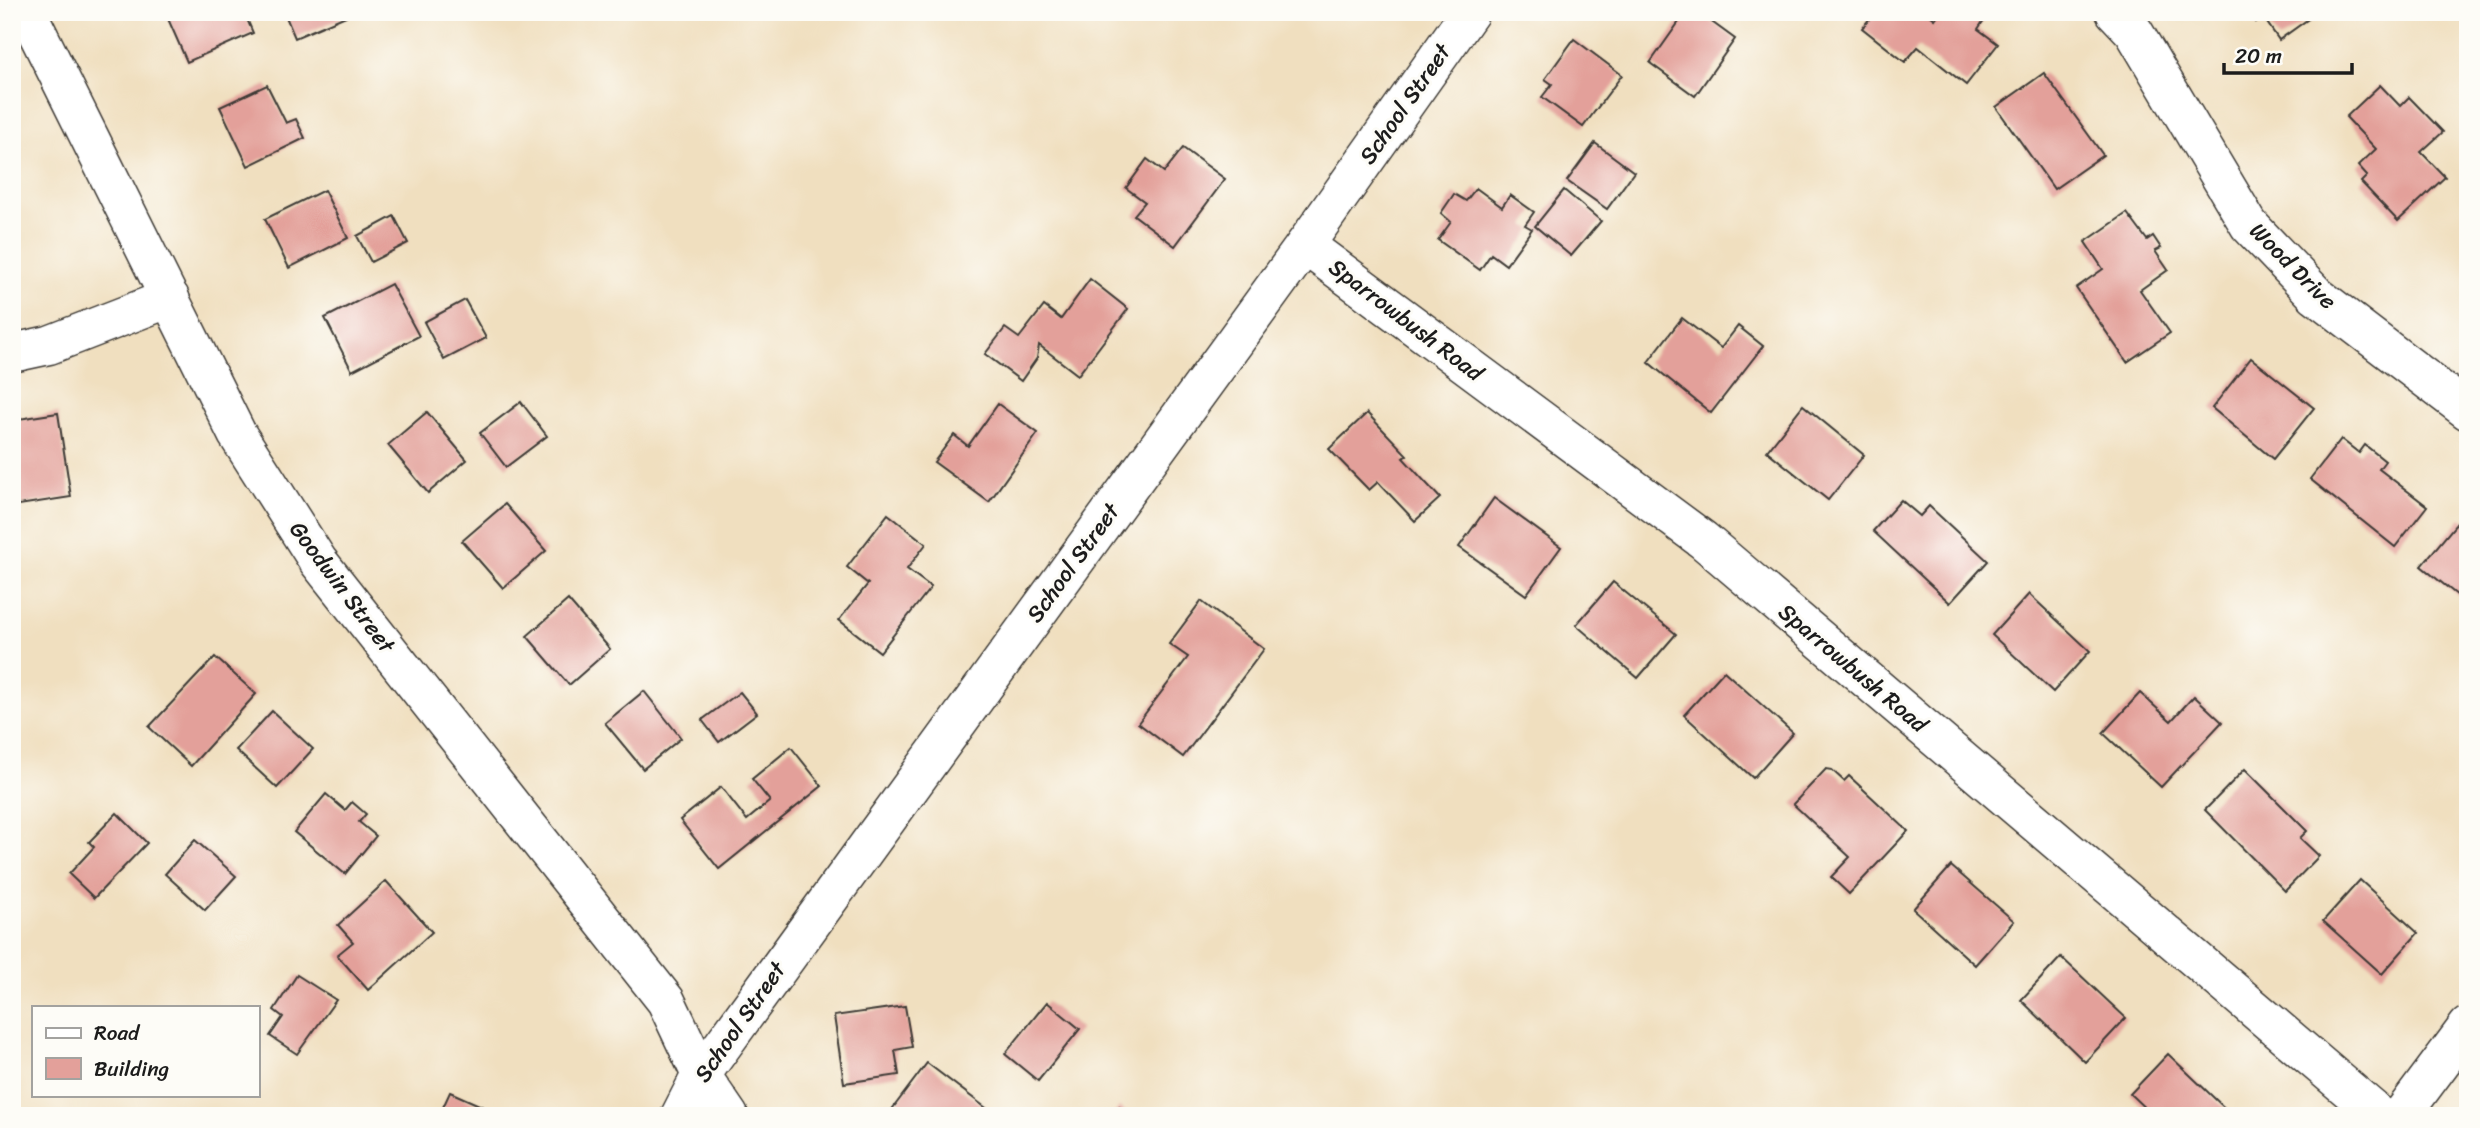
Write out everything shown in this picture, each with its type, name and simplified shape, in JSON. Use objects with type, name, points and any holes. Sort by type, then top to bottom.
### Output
[{"type":"street","name":"Goodwin Street","points":[[27,12],[237,434],[318,561],[666,1001],[701,1075],[729,1116]]},
{"type":"street","name":"School Street","points":[[680,1116],[701,1075],[1305,245],[1470,12]]},
{"type":"street","name":"Wood Drive","points":[[2115,12],[2134,32],[2249,225],[2316,295],[2468,411]]},
{"type":"street","name":"Sparrowbush Road","points":[[1305,245],[1703,540],[2380,1116]]},
{"type":"street","points":[[12,353],[49,345],[170,298]]},
{"type":"street","points":[[2401,1116],[2468,1026]]},
{"type":"building","points":[[165,12],[244,12],[253,33],[187,62]]},
{"type":"building","points":[[284,12],[355,12],[295,38]]},
{"type":"building","points":[[1686,12],[1698,12],[1735,39],[1695,96],[1650,63]]},
{"type":"building","points":[[1875,12],[1926,12],[1935,19],[1940,12],[1974,12],[1984,20],[1978,29],[1998,44],[1966,85],[1918,47],[1905,62],[1862,28]]},
{"type":"building","points":[[2250,12],[2318,12],[2279,40],[2263,17],[2256,22]]},
{"type":"building","points":[[1574,39],[1622,75],[1583,127],[1542,97],[1552,84],[1545,79]]},
{"type":"building","points":[[2044,73],[2103,155],[2054,189],[1996,107]]},
{"type":"building","points":[[267,85],[286,123],[296,119],[305,138],[248,166],[220,107]]},
{"type":"building","points":[[2380,85],[2400,106],[2409,97],[2443,132],[2421,152],[2445,177],[2398,221],[2361,182],[2367,176],[2358,166],[2376,149],[2346,117]]},
{"type":"building","points":[[1595,143],[1634,172],[1607,209],[1567,181]]},
{"type":"building","points":[[1183,148],[1225,179],[1175,246],[1134,215],[1145,202],[1126,188],[1147,159],[1164,172]]},
{"type":"building","points":[[1476,188],[1502,207],[1510,195],[1534,212],[1525,225],[1532,229],[1506,265],[1491,254],[1480,270],[1438,240],[1451,222],[1441,213],[1454,194],[1466,201]]},
{"type":"building","points":[[324,190],[348,238],[289,268],[265,219]]},
{"type":"building","points":[[1564,190],[1601,221],[1571,256],[1535,226]]},
{"type":"building","points":[[2127,213],[2147,240],[2153,236],[2161,248],[2155,251],[2168,270],[2140,290],[2170,333],[2127,362],[2076,288],[2103,269],[2085,242]]},
{"type":"building","points":[[394,216],[408,243],[371,262],[357,236]]},
{"type":"building","points":[[1090,279],[1128,309],[1078,375],[1039,345],[1037,358],[1021,381],[985,354],[1005,328],[1019,338],[1044,306],[1061,319]]},
{"type":"building","points":[[391,284],[419,336],[352,371],[325,318]]},
{"type":"building","points":[[465,300],[486,338],[444,360],[424,322]]},
{"type":"building","points":[[1682,318],[1721,348],[1738,326],[1763,346],[1711,413],[1648,362]]},
{"type":"building","points":[[2251,358],[2314,408],[2273,459],[2212,408]]},
{"type":"building","points":[[521,402],[547,436],[506,467],[480,433]]},
{"type":"building","points":[[998,404],[1038,433],[989,502],[934,462],[954,435],[968,446]]},
{"type":"building","points":[[1803,405],[1864,455],[1828,500],[1767,451]]},
{"type":"building","points":[[427,412],[467,460],[428,493],[388,445]]},
{"type":"building","points":[[58,413],[71,497],[19,505],[12,501],[12,420]]},
{"type":"building","points":[[1367,413],[1407,455],[1403,458],[1440,498],[1415,521],[1378,482],[1369,490],[1329,449]]},
{"type":"building","points":[[2341,439],[2359,453],[2365,445],[2385,461],[2379,469],[2427,506],[2395,547],[2310,479]]},
{"type":"building","points":[[1494,498],[1561,547],[1526,595],[1459,547]]},
{"type":"building","points":[[1901,500],[1920,516],[1929,506],[1988,561],[1950,603],[1873,531]]},
{"type":"building","points":[[505,504],[546,551],[503,588],[462,541]]},
{"type":"building","points":[[888,514],[926,544],[907,569],[931,587],[880,652],[839,620],[868,584],[847,567]]},
{"type":"building","points":[[2461,518],[2468,523],[2468,604],[2421,566]]},
{"type":"building","points":[[1613,582],[1676,634],[1638,678],[1576,625]]},
{"type":"building","points":[[2029,594],[2090,651],[2053,692],[1992,635]]},
{"type":"building","points":[[568,600],[610,649],[569,685],[527,636]]},
{"type":"building","points":[[1201,601],[1264,649],[1183,757],[1138,723],[1188,657],[1169,644]]},
{"type":"building","points":[[215,657],[256,694],[191,766],[149,727]]},
{"type":"building","points":[[1724,671],[1793,733],[1753,778],[1684,715]]},
{"type":"building","points":[[644,691],[681,738],[643,769],[605,723]]},
{"type":"building","points":[[740,692],[757,713],[719,742],[702,720]]},
{"type":"building","points":[[2140,693],[2171,721],[2194,696],[2222,722],[2161,787],[2103,733]]},
{"type":"building","points":[[272,711],[313,749],[277,788],[236,750]]},
{"type":"building","points":[[791,747],[822,786],[719,869],[680,820],[721,787],[747,820],[770,801],[752,779]]},
{"type":"building","points":[[1826,769],[1832,770],[1844,781],[1849,776],[1908,831],[1849,894],[1831,877],[1850,857],[1793,804]]},
{"type":"building","points":[[2245,769],[2307,831],[2300,838],[2319,856],[2285,891],[2205,810]]},
{"type":"building","points":[[326,794],[345,810],[352,802],[366,814],[359,822],[376,836],[345,874],[294,832]]},
{"type":"building","points":[[117,813],[147,843],[94,898],[69,874],[94,847],[89,842]]},
{"type":"building","points":[[195,840],[236,876],[205,910],[165,874]]},
{"type":"building","points":[[1951,866],[2014,921],[1975,965],[1913,909]]},
{"type":"building","points":[[2360,880],[2418,933],[2382,974],[2323,921]]},
{"type":"building","points":[[386,881],[432,932],[368,990],[337,955],[353,942],[338,925]]},
{"type":"building","points":[[2061,957],[2126,1018],[2085,1062],[2021,1000]]},
{"type":"building","points":[[297,975],[336,1000],[297,1054],[270,1036],[283,1017],[274,1010]]},
{"type":"building","points":[[1047,1002],[1080,1029],[1038,1081],[1005,1054]]},
{"type":"building","points":[[905,1006],[912,1047],[895,1050],[899,1075],[844,1083],[834,1016]]},
{"type":"building","points":[[2168,1054],[2233,1116],[2153,1116],[2130,1094]]},
{"type":"building","points":[[927,1063],[986,1108],[980,1116],[895,1116],[890,1112]]},
{"type":"building","points":[[450,1092],[504,1116],[439,1116]]},
{"type":"building","points":[[1119,1107],[1131,1116],[1113,1116]]}]
